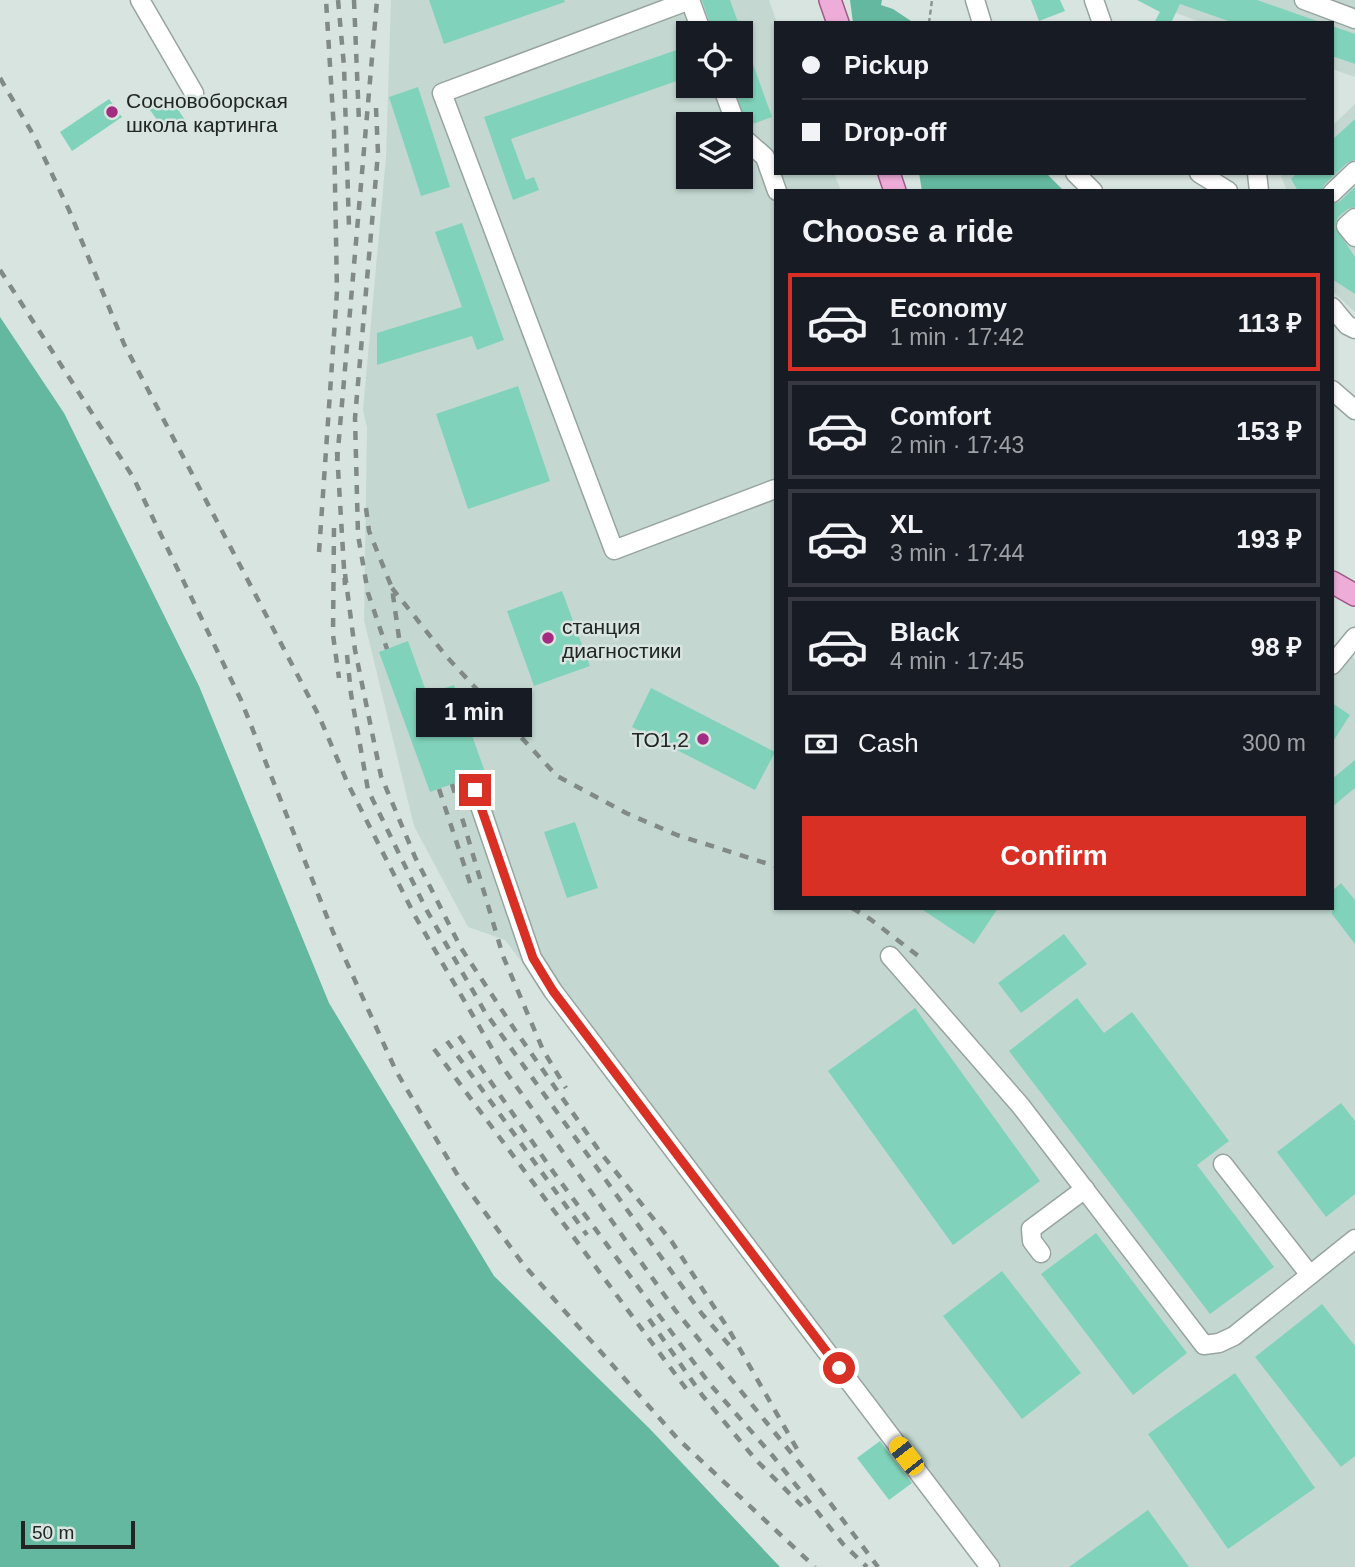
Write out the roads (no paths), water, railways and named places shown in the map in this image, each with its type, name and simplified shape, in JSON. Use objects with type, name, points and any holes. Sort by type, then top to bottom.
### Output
[{"type":"main road","points":[[830,0],[837,21]]},
{"type":"main road","points":[[1334,583],[1355,595]]},
{"type":"street","points":[[140,0],[194,93]]},
{"type":"street","points":[[698,21],[690,0],[442,93],[614,550],[774,489]]},
{"type":"street","points":[[975,0],[981,21]]},
{"type":"street","points":[[1094,0],[1101,21]]},
{"type":"street","points":[[1304,0],[1355,19]]},
{"type":"street","points":[[753,146],[765,157],[776,189]]},
{"type":"street","points":[[1334,191],[1355,171]]},
{"type":"street","points":[[1077,175],[1091,189]]},
{"type":"street","points":[[1202,175],[1225,189]]},
{"type":"street","points":[[1355,218],[1346,226],[1355,237]]},
{"type":"street","points":[[1334,309],[1355,330]]},
{"type":"street","points":[[1334,392],[1355,410]]},
{"type":"street","points":[[1334,663],[1355,637]]},
{"type":"street","points":[[475,790],[533,958],[553,991],[990,1567]]},
{"type":"street","points":[[890,956],[1020,1105],[1204,1345],[1219,1343],[1234,1336],[1355,1239]]},
{"type":"street","points":[[1223,1164],[1310,1275]]},
{"type":"street","points":[[1041,1253],[1032,1241],[1031,1229],[1085,1189]]},
{"type":"railway","points":[[319,552],[337,291],[334,131],[326,0]]},
{"type":"railway","points":[[338,0],[344,66],[349,227]]},
{"type":"railway","points":[[354,0],[359,122]]},
{"type":"railway","points":[[337,461],[377,0]]},
{"type":"railway","points":[[0,78],[34,136],[69,210],[124,344],[319,716],[348,784],[415,916],[504,1069],[675,1310],[810,1476],[878,1567]]},
{"type":"railway","points":[[376,108],[378,153],[355,418],[358,535],[368,593],[387,649]]},
{"type":"railway","points":[[0,270],[133,477],[241,700],[333,932],[396,1071],[458,1176],[523,1264],[677,1438],[815,1567]]},
{"type":"railway","points":[[337,452],[345,585]]},
{"type":"railway","points":[[366,508],[369,531],[392,588],[400,645]]},
{"type":"railway","points":[[334,528],[333,635],[339,678]]},
{"type":"railway","points":[[345,574],[355,650],[381,776],[415,857],[461,948],[600,1152],[672,1242],[729,1330],[797,1449]]},
{"type":"railway","points":[[392,588],[446,656],[557,776],[626,813],[677,835],[774,866]]},
{"type":"railway","points":[[347,655],[368,790],[426,909],[485,1012],[702,1314],[729,1345]]},
{"type":"railway","points":[[452,784],[503,956],[543,1050],[566,1088]]},
{"type":"railway","points":[[439,789],[472,889]]},
{"type":"railway","points":[[855,910],[921,958]]},
{"type":"railway","points":[[459,1036],[554,1173],[709,1383],[772,1455],[843,1544],[867,1567]]},
{"type":"railway","points":[[447,1041],[587,1235]]},
{"type":"railway","points":[[434,1049],[687,1390]]},
{"type":"railway","points":[[649,1319],[702,1395],[756,1460],[802,1506]]},
{"type":"place","name":"Сосновоборская школа картинга","points":[[112,112]]},
{"type":"place","name":"станция диагностики","points":[[548,638]]},
{"type":"place","name":"ТО1,2","points":[[703,739]]}]
